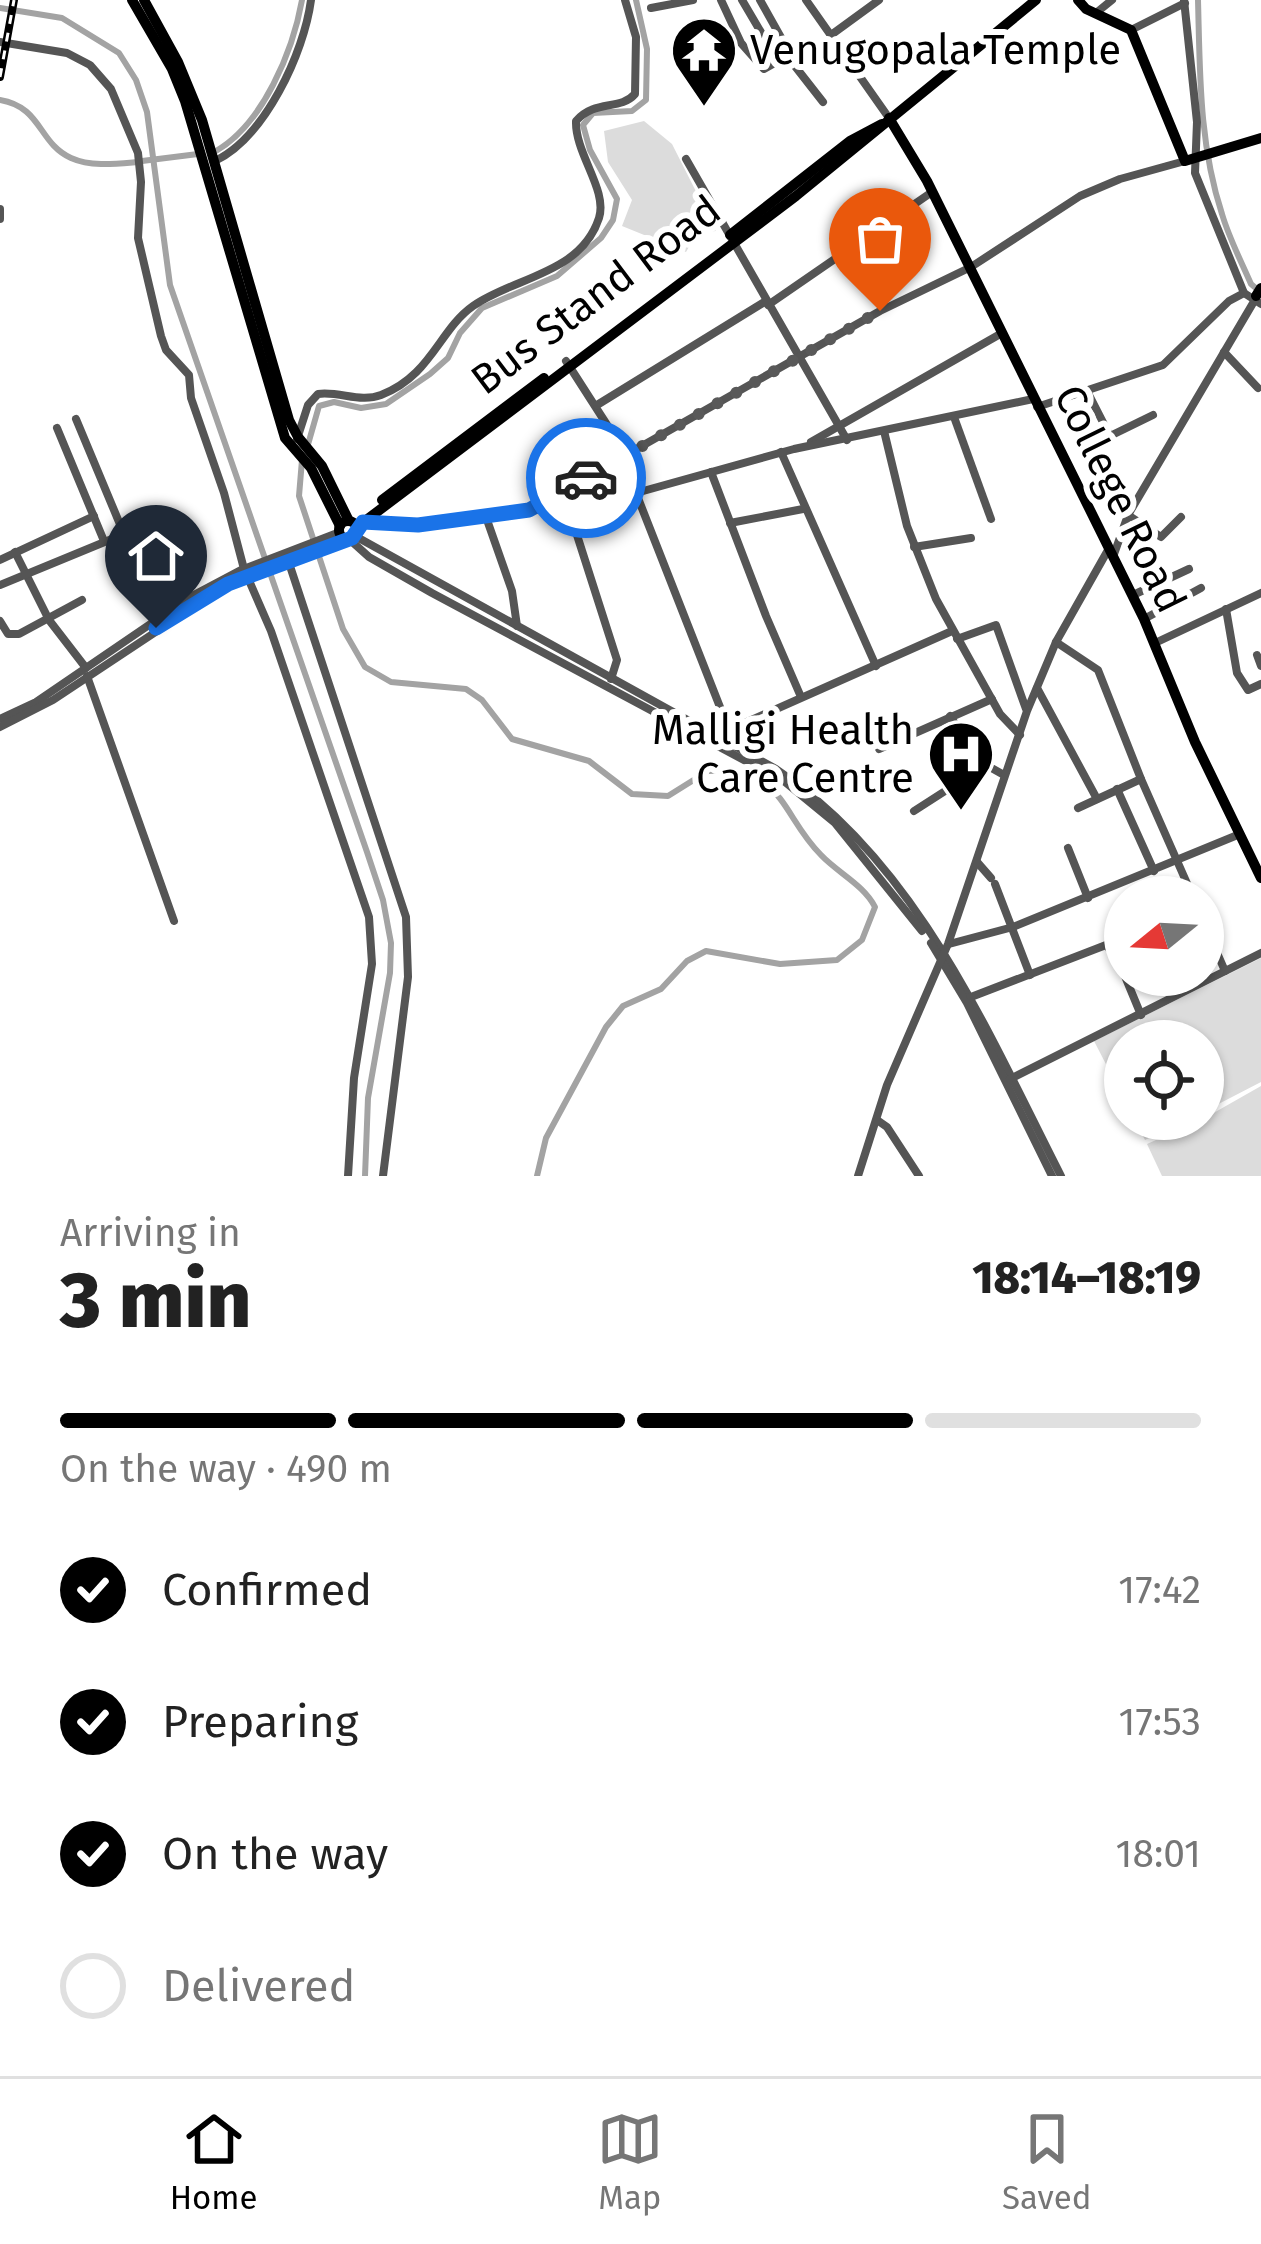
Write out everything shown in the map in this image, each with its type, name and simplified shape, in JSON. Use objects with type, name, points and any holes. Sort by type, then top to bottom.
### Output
[{"type":"main road","points":[[132,0],[185,101],[285,438],[298,457],[315,465]]},
{"type":"main road","points":[[144,0],[189,88],[289,420],[350,529]]},
{"type":"main road","name":"Bus Stand Road","points":[[350,529],[732,238],[850,141],[885,121],[1020,5],[1036,0]]},
{"type":"main road","points":[[1078,0],[1131,30],[1194,159],[1261,138]]},
{"type":"main road","name":"College Road","points":[[885,121],[911,153],[970,267],[1144,619],[1195,742],[1261,878]]},
{"type":"street","points":[[213,161],[241,142],[278,94],[311,0]]},
{"type":"street","points":[[298,457],[308,405],[318,394],[369,399],[390,392],[432,356],[467,310],[553,270],[586,240],[599,218],[600,202],[577,142],[576,121],[589,110],[628,101],[635,94],[637,38],[625,0]]},
{"type":"street","points":[[651,8],[693,0]]},
{"type":"street","points":[[721,0],[741,43],[758,68],[766,69],[783,58],[786,43],[760,0]]},
{"type":"street","points":[[742,0],[783,58],[824,102]]},
{"type":"street","points":[[806,0],[885,121]]},
{"type":"street","points":[[831,35],[879,0]]},
{"type":"street","points":[[1096,13],[1112,0]]},
{"type":"street","points":[[1131,30],[1184,2],[1197,122],[1196,173],[1214,226],[1255,296]]},
{"type":"street","points":[[0,42],[49,48],[78,58],[102,77],[126,119],[137,152],[141,182],[137,238],[153,311],[166,350],[188,371],[191,398],[248,572],[334,808],[371,929],[372,964],[352,1098],[348,1176]]},
{"type":"street","points":[[686,159],[847,440]]},
{"type":"street","points":[[529,510],[880,311],[970,267],[1080,196],[1120,179],[1194,159]]},
{"type":"street","points":[[597,405],[767,303],[932,192]]},
{"type":"street","points":[[0,208],[0,219]]},
{"type":"street","points":[[858,1176],[1056,642],[1255,296]]},
{"type":"street","points":[[0,723],[88,672],[190,597],[327,543],[350,529],[568,507],[803,447],[1087,391],[1163,365],[1229,301],[1255,296]]},
{"type":"street","points":[[803,447],[1002,333]]},
{"type":"street","points":[[1224,352],[1258,388]]},
{"type":"street","points":[[569,364],[627,456],[636,493],[729,730]]},
{"type":"street","points":[[1087,391],[1110,436],[1153,415]]},
{"type":"street","points":[[954,417],[991,519]]},
{"type":"street","points":[[76,419],[124,534]]},
{"type":"street","points":[[57,428],[104,541]]},
{"type":"street","points":[[884,431],[914,547],[955,635],[1011,730],[1020,735]]},
{"type":"street","points":[[781,452],[876,666]]},
{"type":"street","points":[[711,472],[801,698]]},
{"type":"street","points":[[568,507],[617,659],[611,679]]},
{"type":"street","points":[[730,523],[803,508]]},
{"type":"street","points":[[1128,515],[1161,537],[1181,517]]},
{"type":"street","points":[[0,560],[94,516]]},
{"type":"street","points":[[485,517],[518,612],[517,626]]},
{"type":"street","points":[[1095,524],[1122,527]]},
{"type":"street","points":[[0,585],[124,534],[174,525]]},
{"type":"street","points":[[350,529],[776,770],[820,800],[876,861],[944,952],[971,997],[1008,1080]]},
{"type":"street","points":[[350,529],[369,557],[804,796],[848,838],[944,952],[1057,1176]]},
{"type":"street","points":[[914,547],[971,538]]},
{"type":"street","points":[[15,552],[49,620],[88,672],[174,921]]},
{"type":"street","points":[[283,560],[396,878],[409,935],[383,1176]]},
{"type":"street","points":[[1131,595],[1189,569]]},
{"type":"street","points":[[1144,619],[1201,588]]},
{"type":"street","points":[[1155,643],[1261,593]]},
{"type":"street","points":[[0,622],[11,635],[82,600]]},
{"type":"street","points":[[1226,608],[1240,680],[1248,690],[1261,684]]},
{"type":"street","points":[[721,740],[729,730],[801,698],[990,624],[996,625],[1027,711]]},
{"type":"street","points":[[1056,642],[1098,670],[1184,876]]},
{"type":"street","points":[[1257,655],[1261,667]]},
{"type":"street","points":[[1037,688],[1097,799]]},
{"type":"street","points":[[879,749],[992,699]]},
{"type":"street","points":[[950,716],[984,766],[1004,775]]},
{"type":"street","points":[[914,811],[984,766]]},
{"type":"street","points":[[1078,808],[1141,779]]},
{"type":"street","points":[[1117,790],[1154,871]]},
{"type":"street","points":[[944,952],[1240,834]]},
{"type":"street","points":[[1068,848],[1088,898]]},
{"type":"street","points":[[977,862],[993,881],[1030,975]]},
{"type":"street","points":[[971,997],[1099,945],[1111,946],[1141,1015]]},
{"type":"street","points":[[1008,1080],[1261,952]]},
{"type":"street","points":[[877,1120],[886,1126],[919,1176]]},
{"type":"shaded area","points":[[644,121],[672,144],[716,231],[697,233],[686,252],[622,226],[632,200],[608,162],[604,131]]},
{"type":"shaded area","points":[[1261,958],[1261,1082],[1224,1101],[1224,1020],[1136,1020],[1185,996],[1224,996],[1224,976]]},
{"type":"shaded area","points":[[1104,1036],[1104,1060],[1094,1041]]},
{"type":"shaded area","points":[[1261,1086],[1261,1176],[1162,1176],[1147,1144],[1224,1140],[1224,1107]]},
{"type":"waterway","points":[[216,151],[248,123],[273,84],[302,0]]},
{"type":"waterway","points":[[307,448],[319,406],[386,404],[448,358],[460,333],[482,308],[557,276],[601,238],[613,220],[617,199],[590,150],[583,125],[593,113],[632,111],[646,100],[647,49],[636,0]]},
{"type":"waterway","points":[[1198,0],[1202,108],[1214,188],[1228,232],[1258,290]]},
{"type":"waterway","points":[[0,8],[62,18],[119,53],[136,80],[147,112],[170,285],[383,900],[391,943],[390,973],[368,1098],[365,1176]]},
{"type":"waterway","points":[[0,100],[24,110],[52,144],[71,158],[95,164],[137,162]]},
{"type":"waterway","points":[[142,161],[198,154]]},
{"type":"waterway","points":[[302,460],[299,496],[343,629],[365,667],[391,682],[466,689],[482,700],[512,739],[589,761],[632,794],[668,796],[708,771],[753,777],[778,796],[821,855],[875,907],[862,940],[837,960],[780,964],[706,951],[687,961],[661,989],[623,1006],[606,1027],[546,1138],[537,1176]]},
{"type":"railway","points":[[0,77],[14,0]]},
{"type":"way so far","points":[[586,478],[880,311]]},
{"type":"place","name":"Venugopala Temple","points":[[704,109]]},
{"type":"place","name":"Malligi Health Care Centre","points":[[961,813]]},
{"type":"route","points":[[156,628],[228,584],[352,538],[363,522],[418,525],[529,510],[586,478]]}]
